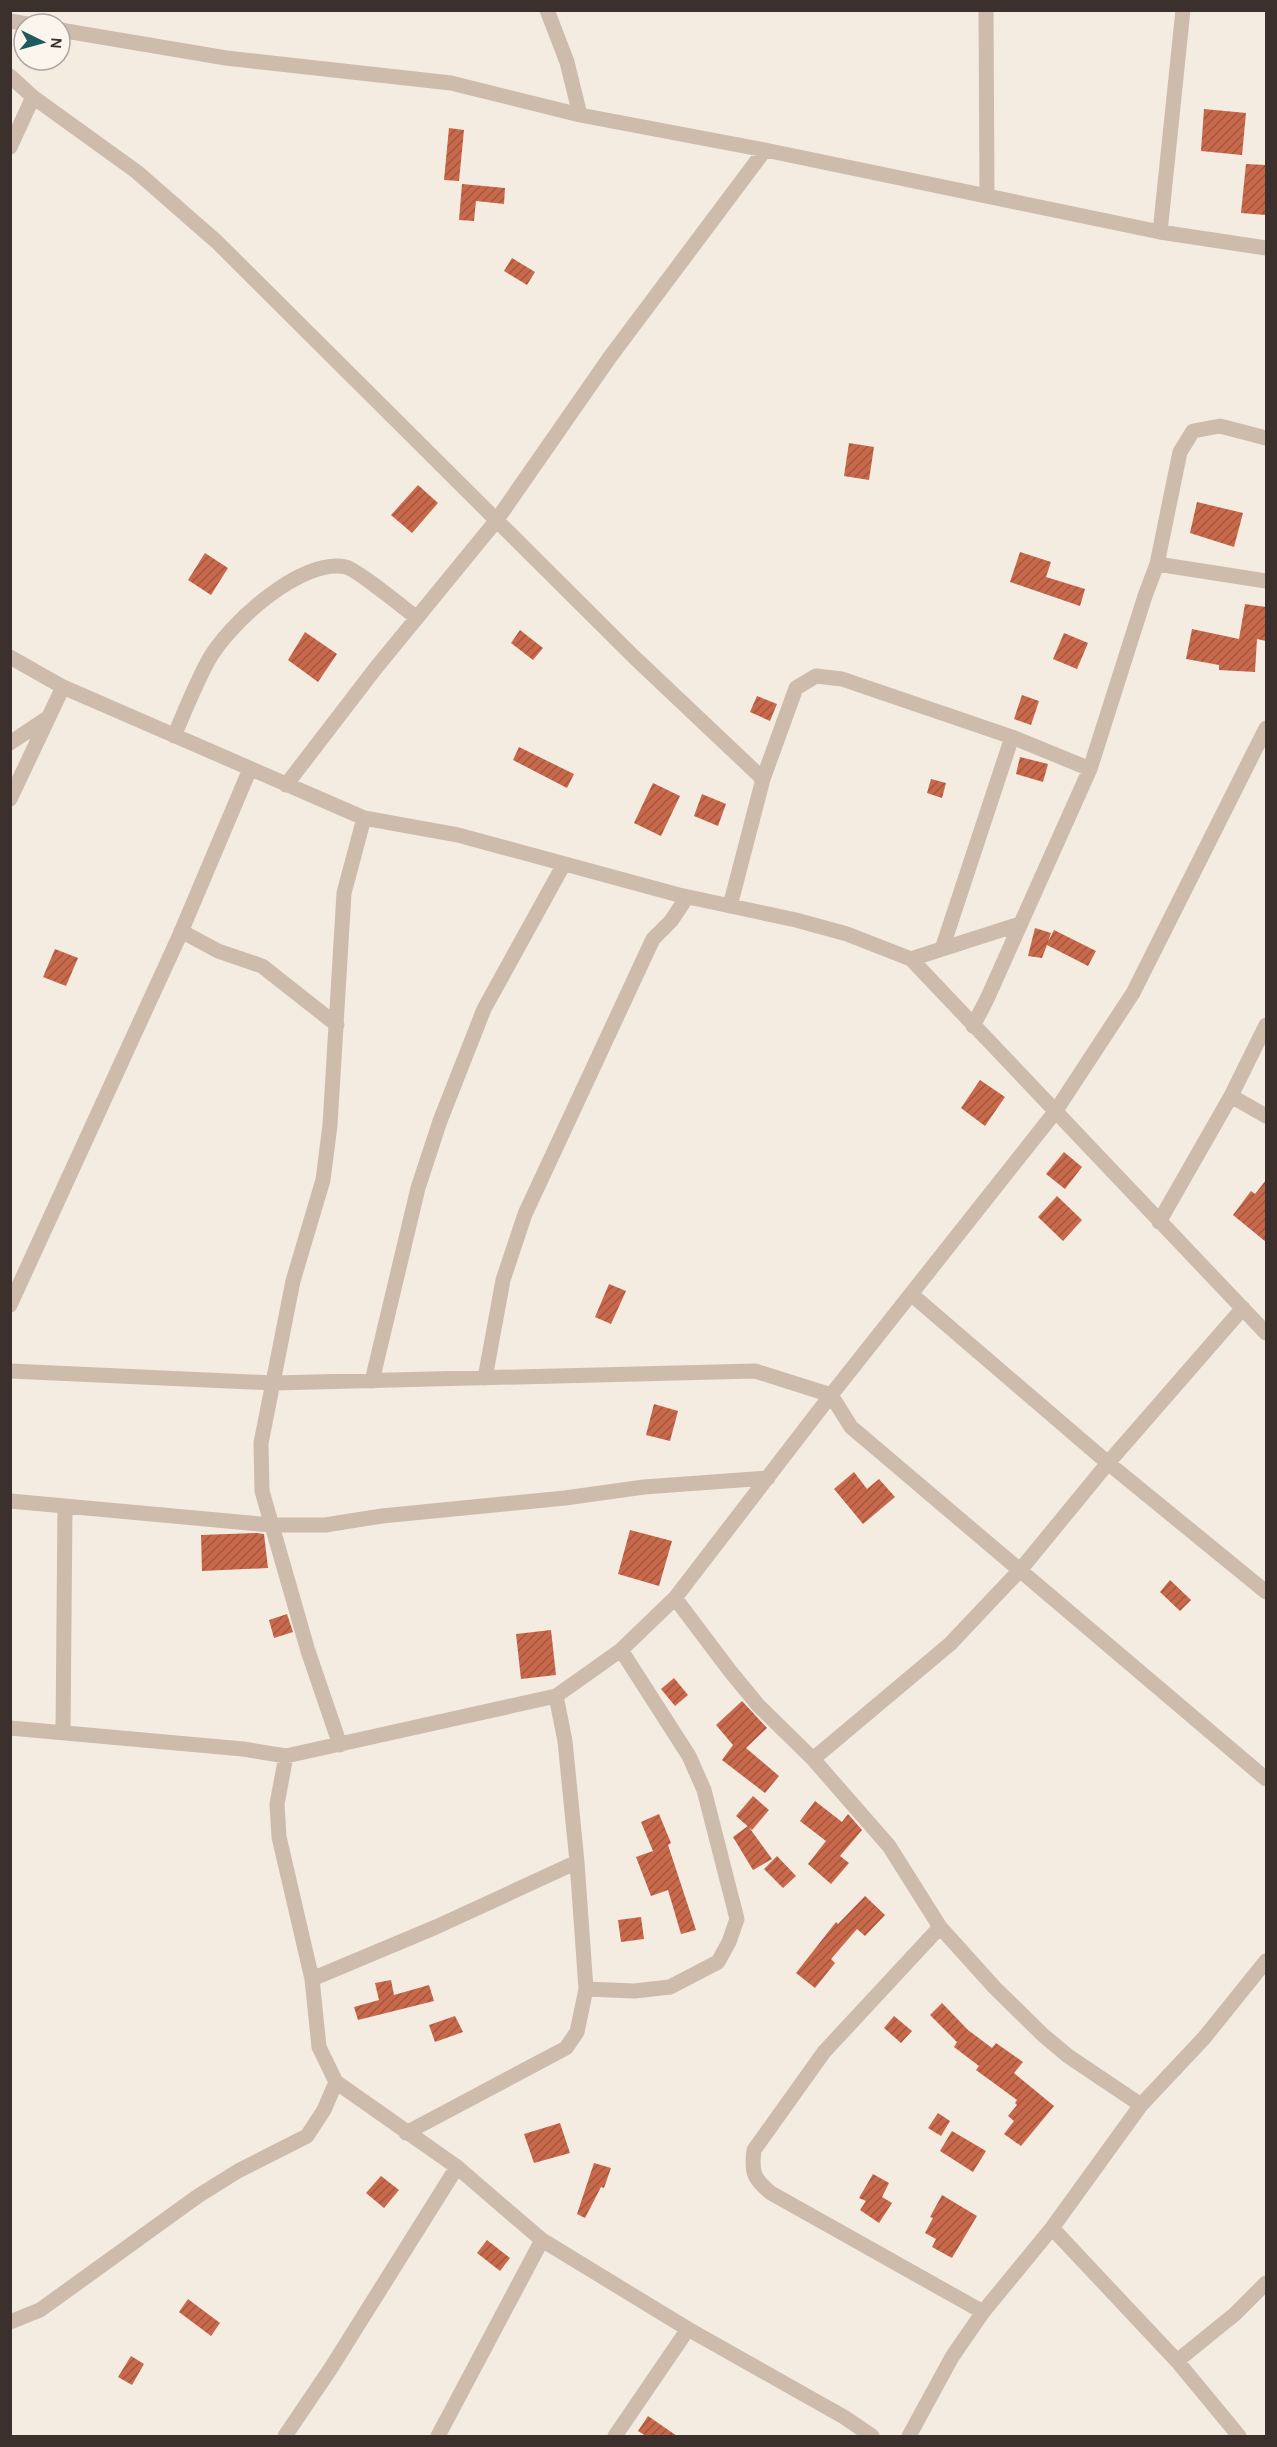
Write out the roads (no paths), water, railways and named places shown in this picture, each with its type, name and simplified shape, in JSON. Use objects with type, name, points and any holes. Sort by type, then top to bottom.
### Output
[{"type":"street","points":[[547,10],[567,62],[580,115]]},
{"type":"street","points":[[986,10],[987,196]]},
{"type":"street","points":[[1160,232],[1184,10]]},
{"type":"street","points":[[72,32],[226,58],[451,83],[580,115],[765,150],[1160,232],[1266,248]]},
{"type":"street","points":[[10,76],[33,97],[137,172],[217,242],[634,657],[764,779]]},
{"type":"street","points":[[10,147],[33,97]]},
{"type":"street","points":[[286,785],[496,520],[610,357],[765,150]]},
{"type":"street","points":[[973,1026],[1090,769],[1157,564],[1180,452],[1193,431],[1220,426],[1266,438]]},
{"type":"street","points":[[1157,564],[1266,581]]},
{"type":"street","points":[[174,736],[209,660],[228,633],[282,585],[324,566],[348,567],[417,618]]},
{"type":"street","points":[[10,657],[63,687],[364,818],[458,835],[687,897],[847,933],[911,959],[1266,1333]]},
{"type":"street","points":[[730,906],[764,779],[796,688],[816,676],[842,679],[1012,737],[1090,769]]},
{"type":"street","points":[[10,799],[63,687]]},
{"type":"street","points":[[10,744],[46,719]]},
{"type":"street","points":[[10,1728],[243,1749],[286,1756],[556,1696],[621,1650],[675,1598],[831,1395],[1055,1112],[1133,993],[1266,728]]},
{"type":"street","points":[[942,949],[1012,737]]},
{"type":"street","points":[[10,1305],[181,931],[250,769]]},
{"type":"street","points":[[340,1745],[308,1651],[262,1491],[261,1443],[293,1281],[323,1180],[330,1125],[344,893],[364,818]]},
{"type":"street","points":[[372,1381],[418,1188],[440,1121],[484,1009],[564,864]]},
{"type":"street","points":[[484,1378],[503,1280],[525,1214],[654,939],[687,897]]},
{"type":"street","points":[[911,959],[1020,924]]},
{"type":"street","points":[[181,931],[218,951],[262,966],[337,1025]]},
{"type":"street","points":[[1159,1222],[1231,1096],[1266,1025]]},
{"type":"street","points":[[1231,1096],[1266,1116]]},
{"type":"street","points":[[911,1294],[1108,1463],[1266,1592]]},
{"type":"street","points":[[813,1759],[950,1644],[1021,1569],[1108,1463],[1243,1308]]},
{"type":"street","points":[[10,1371],[274,1383],[755,1371],[831,1395],[851,1427],[1266,1779]]},
{"type":"street","points":[[10,1502],[271,1525],[324,1526],[382,1516],[565,1498],[644,1487],[768,1478]]},
{"type":"street","points":[[63,1733],[65,1506]]},
{"type":"street","points":[[675,1598],[758,1705],[813,1759],[889,1846],[940,1927],[995,1988],[1068,2056],[1141,2105]]},
{"type":"street","points":[[586,1989],[634,1990],[670,1986],[718,1962],[729,1942],[737,1919],[704,1790],[688,1756],[621,1650]]},
{"type":"street","points":[[406,2133],[566,2048],[577,2032],[586,1989],[565,1741],[556,1696]]},
{"type":"street","points":[[286,1756],[277,1804],[279,1837],[312,1979],[319,2047],[336,2082],[406,2133],[457,2166],[542,2240],[688,2329],[844,2417],[872,2436]]},
{"type":"street","points":[[312,1979],[436,1927],[577,1862]]},
{"type":"street","points":[[940,1927],[824,2052],[754,2150],[752,2164],[757,2181],[771,2193],[983,2312]]},
{"type":"street","points":[[909,2436],[952,2357],[983,2312],[1052,2228],[1141,2105],[1204,2038],[1266,1961]]},
{"type":"street","points":[[11,2324],[40,2310],[198,2196],[238,2171],[307,2136],[324,2110],[336,2082]]},
{"type":"street","points":[[285,2436],[331,2368],[457,2166]]},
{"type":"street","points":[[1052,2228],[1178,2361],[1239,2436]]},
{"type":"street","points":[[438,2436],[542,2240]]},
{"type":"street","points":[[1178,2361],[1235,2314],[1266,2283]]},
{"type":"street","points":[[615,2436],[688,2329]]}]
